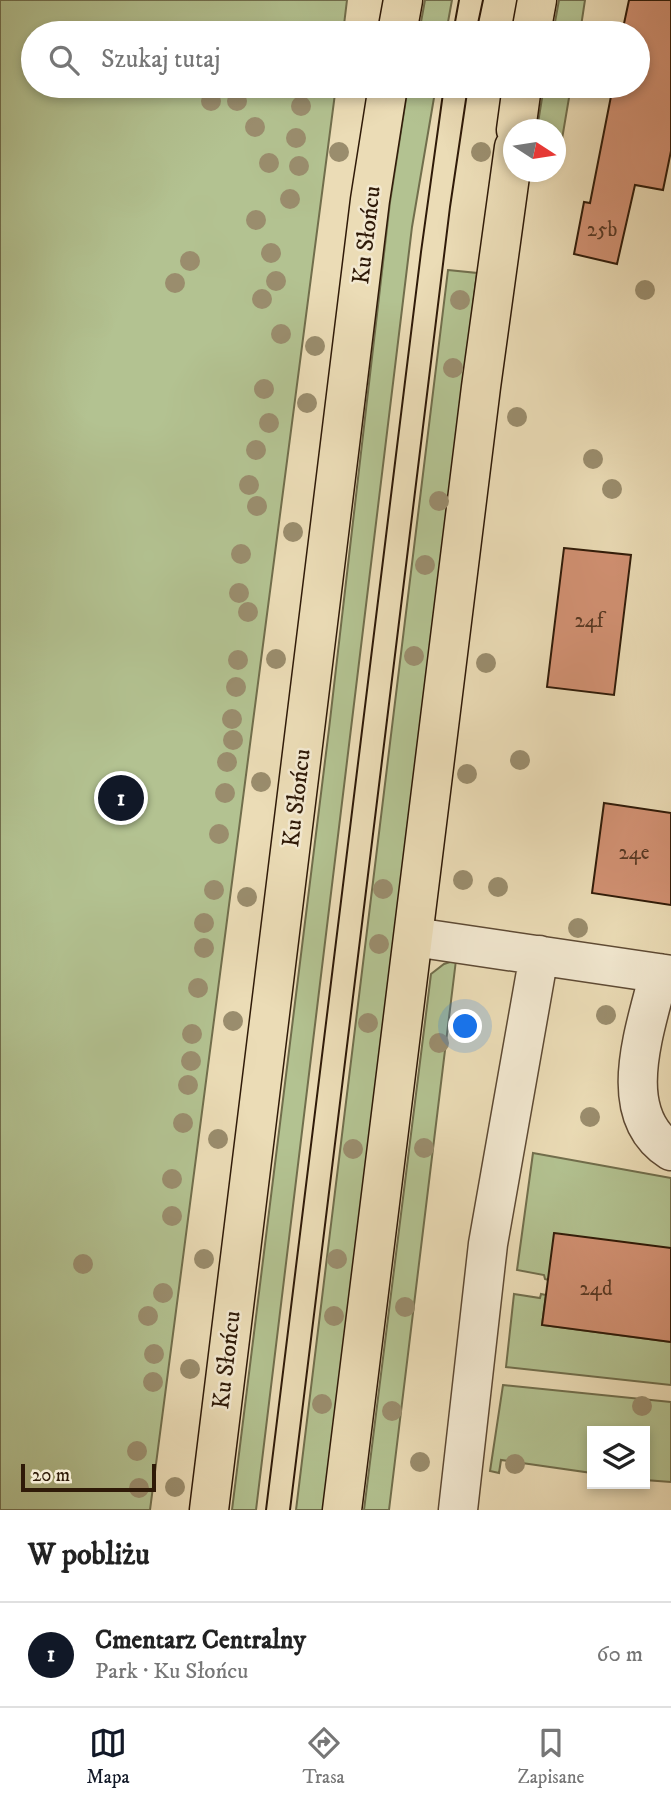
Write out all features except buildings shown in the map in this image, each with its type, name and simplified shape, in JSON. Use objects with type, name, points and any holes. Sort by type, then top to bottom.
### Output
[{"type":"main road","points":[[399,21],[402,0]]},
{"type":"main road","points":[[533,21],[537,0]]},
{"type":"main road","name":"Ku Słońcu","points":[[209,1510],[370,200],[386,98]]},
{"type":"main road","points":[[518,119],[520,98]]},
{"type":"main road","points":[[342,1510],[509,182]]},
{"type":"street","points":[[414,937],[665,974],[637,1091],[643,1113],[653,1132],[671,1151]]},
{"type":"street","points":[[457,1510],[488,1244],[539,955]]},
{"type":"green space","points":[[0,0],[347,0],[344,21],[21,21],[21,98],[334,98],[150,1510],[0,1510]]},
{"type":"green space","points":[[425,0],[452,0],[448,21],[421,21]]},
{"type":"green space","points":[[559,0],[585,0],[582,21],[555,21]]},
{"type":"green space","points":[[406,98],[434,98],[412,227],[256,1510],[232,1510],[329,729],[390,202]]},
{"type":"green space","points":[[542,98],[569,98],[565,119],[539,119]]},
{"type":"green space","points":[[448,270],[477,273],[324,1510],[296,1510]]},
{"type":"green space","points":[[456,960],[389,1510],[364,1510],[431,974],[444,964]]},
{"type":"green space","points":[[533,1153],[671,1178],[671,1248],[548,1280],[544,1275],[517,1270]]},
{"type":"green space","points":[[514,1294],[540,1298],[541,1294],[546,1295],[542,1325],[671,1342],[671,1385],[506,1367]]},
{"type":"green space","points":[[503,1385],[671,1402],[671,1482],[650,1480],[650,1426],[587,1426],[587,1472],[501,1460],[499,1473],[490,1471]]},
{"type":"tram line","points":[[455,21],[459,0]]},
{"type":"tram line","points":[[479,21],[483,0]]},
{"type":"tram line","points":[[266,1510],[442,98]]},
{"type":"tram line","points":[[290,1510],[450,207],[466,98]]},
{"type":"place","name":"Cmentarz Centralny","points":[[121,798]]}]
